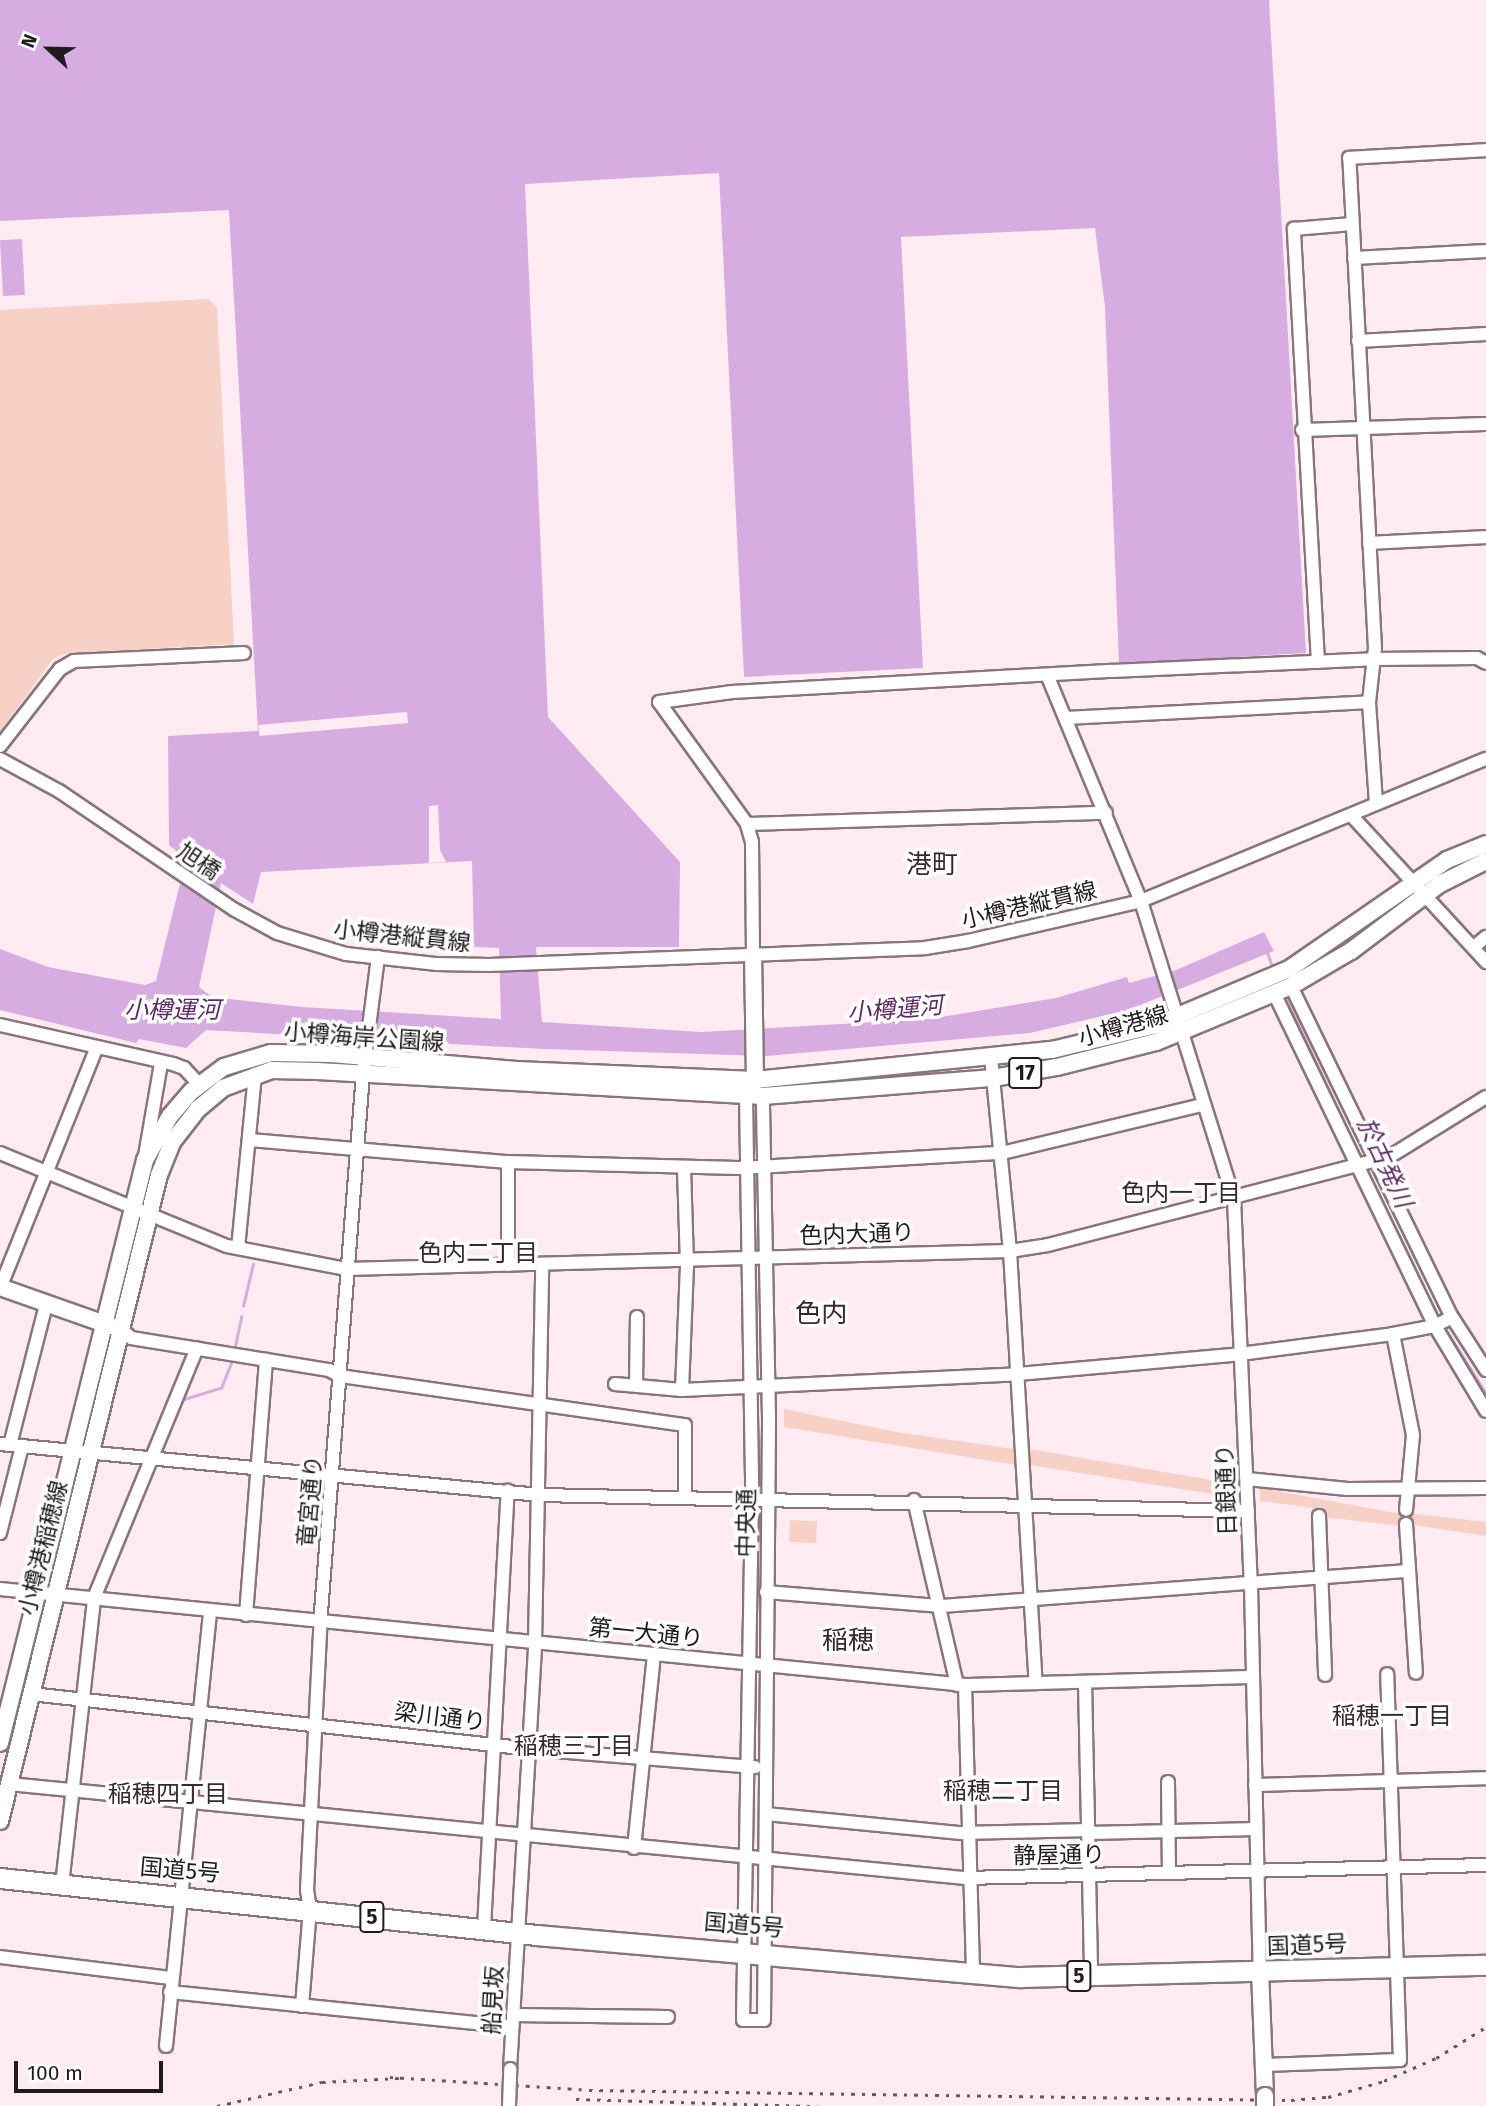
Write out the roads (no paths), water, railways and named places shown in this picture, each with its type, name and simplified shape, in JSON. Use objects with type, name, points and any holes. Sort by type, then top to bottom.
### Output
[{"type":"highway","name":"国道5号","points":[[0,1878],[180,1894],[517,1933],[745,1950],[973,1973],[1091,1976],[1486,1965]]},
{"type":"main road","name":"小樽港線","points":[[755,1080],[1063,1048],[1177,1016],[1289,968],[1447,860],[1486,844]]},
{"type":"main road","name":"小樽港線","points":[[746,1096],[993,1078],[1114,1055],[1182,1033],[1291,986],[1351,951],[1427,894],[1486,860]]},
{"type":"main road","points":[[752,955],[755,1080],[763,1096]]},
{"type":"main road","name":"小樽海岸公園線","points":[[120,1328],[141,1210],[145,1160],[155,1136],[200,1085],[224,1068],[271,1053],[364,1067],[746,1096]]},
{"type":"main road","name":"小樽海岸公園線","points":[[103,1324],[141,1210],[165,1158],[198,1109],[223,1088],[255,1074],[272,1070],[364,1067],[755,1080]]},
{"type":"main road","points":[[746,1096],[755,1080]]},
{"type":"main road","points":[[0,1287],[46,1305],[120,1328]]},
{"type":"main road","name":"小樽港稲穂線","points":[[0,1743],[103,1324]]},
{"type":"main road","name":"小樽港稲穂線","points":[[0,1821],[120,1328]]},
{"type":"main road","points":[[1260,1971],[1265,2101]]},
{"type":"street","points":[[1376,803],[1370,702],[1373,659],[1369,543],[1349,158],[1486,150]]},
{"type":"street","points":[[1318,662],[1303,430],[1294,229],[1352,224]]},
{"type":"street","points":[[1354,258],[1486,251]]},
{"type":"street","points":[[1359,341],[1486,334]]},
{"type":"street","points":[[1303,430],[1486,424]]},
{"type":"street","points":[[1369,543],[1486,537]]},
{"type":"street","points":[[0,746],[60,669],[74,661],[244,653]]},
{"type":"street","points":[[752,955],[752,842],[747,824],[659,702],[732,692],[1373,659],[1477,658],[1486,663]]},
{"type":"street","name":"日銀通り","points":[[1048,677],[1141,901],[1202,1105],[1234,1199],[1251,1586],[1260,1971]]},
{"type":"street","points":[[1067,718],[1370,702]]},
{"type":"street","name":"旭橋","points":[[0,759],[59,792],[235,911]]},
{"type":"street","name":"小樽港縦貫線","points":[[235,911],[300,942],[378,957],[489,965],[925,948],[1141,901],[1486,760]]},
{"type":"street","points":[[747,824],[1106,813]]},
{"type":"street","points":[[1351,815],[1416,881],[1486,962]]},
{"type":"street","points":[[1474,947],[1486,937]]},
{"type":"street","name":"竜宮通り","points":[[302,2006],[310,1909],[307,1890],[323,1622],[347,1269],[364,1067],[378,957]]},
{"type":"street","points":[[1291,986],[1435,1326],[1486,1411]]},
{"type":"street","points":[[1274,993],[1452,1317],[1486,1370]]},
{"type":"street","points":[[0,1025],[184,1068],[200,1085]]},
{"type":"street","points":[[0,1287],[96,1049]]},
{"type":"street","points":[[991,1057],[1010,1251],[1036,1683]]},
{"type":"street","points":[[145,1160],[160,1063]]},
{"type":"street","points":[[238,1248],[255,1074]]},
{"type":"street","name":"中央通","points":[[746,1096],[750,1167],[752,1499],[748,1856],[743,2020],[764,2020],[766,1952],[769,1388],[763,1096]]},
{"type":"street","name":"色内大通り","points":[[0,1153],[238,1248],[347,1269],[542,1266],[687,1259],[1010,1251],[1234,1199],[1366,1162],[1423,1139],[1486,1097]]},
{"type":"street","points":[[250,1140],[508,1162],[750,1167],[1002,1153],[1202,1105]]},
{"type":"street","points":[[508,1162],[508,1265]]},
{"type":"street","points":[[682,1390],[687,1259],[684,1167]]},
{"type":"street","name":"船見坂","points":[[509,2106],[535,1643],[540,1495],[542,1266]]},
{"type":"street","points":[[0,1532],[10,1445],[46,1305]]},
{"type":"street","points":[[636,1385],[637,1317]]},
{"type":"street","points":[[615,1384],[682,1390],[752,1386],[769,1388],[1018,1374],[1240,1354],[1393,1334],[1435,1326],[1452,1317]]},
{"type":"street","points":[[120,1328],[131,1338],[267,1360],[340,1376],[685,1425],[685,1497]]},
{"type":"street","points":[[1393,1334],[1413,1435],[1406,1488],[1406,1517],[1416,1673]]},
{"type":"street","points":[[62,1885],[94,1598],[197,1348]]},
{"type":"street","points":[[246,1615],[267,1360]]},
{"type":"street","points":[[10,1445],[151,1461],[540,1495],[914,1500],[1248,1511]]},
{"type":"street","points":[[1247,1479],[1348,1489],[1486,1488]]},
{"type":"street","points":[[484,1928],[508,1491]]},
{"type":"street","points":[[914,1500],[961,1685],[970,1834],[973,1973]]},
{"type":"street","points":[[1319,1516],[1325,1675]]},
{"type":"street","points":[[766,1592],[941,1606],[1251,1586],[1409,1571]]},
{"type":"street","name":"第一大通り","points":[[0,1589],[961,1685],[1252,1677]]},
{"type":"street","points":[[166,2046],[211,1612]]},
{"type":"street","points":[[634,1848],[654,1655]]},
{"type":"street","points":[[1264,2065],[1400,2060],[1387,1674]]},
{"type":"street","points":[[1086,1682],[1091,1976]]},
{"type":"street","name":"梁川通り","points":[[31,1694],[81,1703],[318,1724],[530,1749],[766,1769]]},
{"type":"street","points":[[1255,1785],[1486,1778]]},
{"type":"street","points":[[1168,1782],[1169,1873]]},
{"type":"street","name":"静屋通り","points":[[9,1784],[634,1848],[766,1857],[970,1878],[1486,1865]]},
{"type":"street","points":[[766,1814],[970,1834],[1256,1829]]},
{"type":"street","points":[[0,1957],[171,1978]]},
{"type":"street","points":[[170,1992],[302,2006],[513,2021],[668,2017]]},
{"type":"water","name":"小樽運河","points":[[0,0],[1269,0],[1306,653],[1119,664],[1105,307],[1095,228],[901,237],[923,668],[744,677],[719,173],[525,184],[548,717],[680,862],[679,947],[536,947],[542,1022],[701,1032],[929,1019],[1056,998],[1127,977],[1129,983],[1176,970],[1264,932],[1274,951],[1128,1010],[1030,1033],[767,1056],[543,1049],[206,1030],[186,1048],[139,1039],[136,1043],[0,1010],[0,949],[48,967],[145,985],[156,981],[186,859],[169,845],[168,736],[258,731],[229,210],[0,221]],"holes":[[[472,861],[474,947],[499,948],[501,1019],[302,1007],[212,997],[199,987],[221,883],[253,904],[261,872]]]},
{"type":"water","points":[[22,239],[25,295],[3,296],[0,240]]},
{"type":"waterway","name":"於古発川","points":[[1267,951],[1273,968]]},
{"type":"waterway","name":"於古発川","points":[[1285,996],[1361,1158]]},
{"type":"waterway","points":[[243,1306],[253,1264]]},
{"type":"waterway","name":"於古発川","points":[[1423,1287],[1440,1319]]},
{"type":"waterway","points":[[235,1346],[241,1317]]},
{"type":"waterway","name":"於古発川","points":[[1445,1328],[1486,1393]]},
{"type":"waterway","points":[[184,1399],[221,1388],[232,1361]]},
{"type":"railway","points":[[390,2077],[589,2090],[1291,2100],[1328,2097],[1384,2081],[1436,2058],[1486,2027]]},
{"type":"railway","points":[[217,2106],[322,2082],[399,2078]]},
{"type":"railway","points":[[576,2099],[818,2106]]},
{"type":"district","name":"港町","points":[[932,865]]},
{"type":"district","name":"色内一丁目","points":[[1181,1194]]},
{"type":"district","name":"色内二丁目","points":[[478,1254]]},
{"type":"district","name":"色内","points":[[821,1314]]},
{"type":"district","name":"稲穂","points":[[848,1641]]},
{"type":"district","name":"稲穂一丁目","points":[[1392,1717]]},
{"type":"district","name":"稲穂三丁目","points":[[574,1747]]},
{"type":"district","name":"稲穂二丁目","points":[[1003,1792]]},
{"type":"district","name":"稲穂四丁目","points":[[168,1795]]}]
